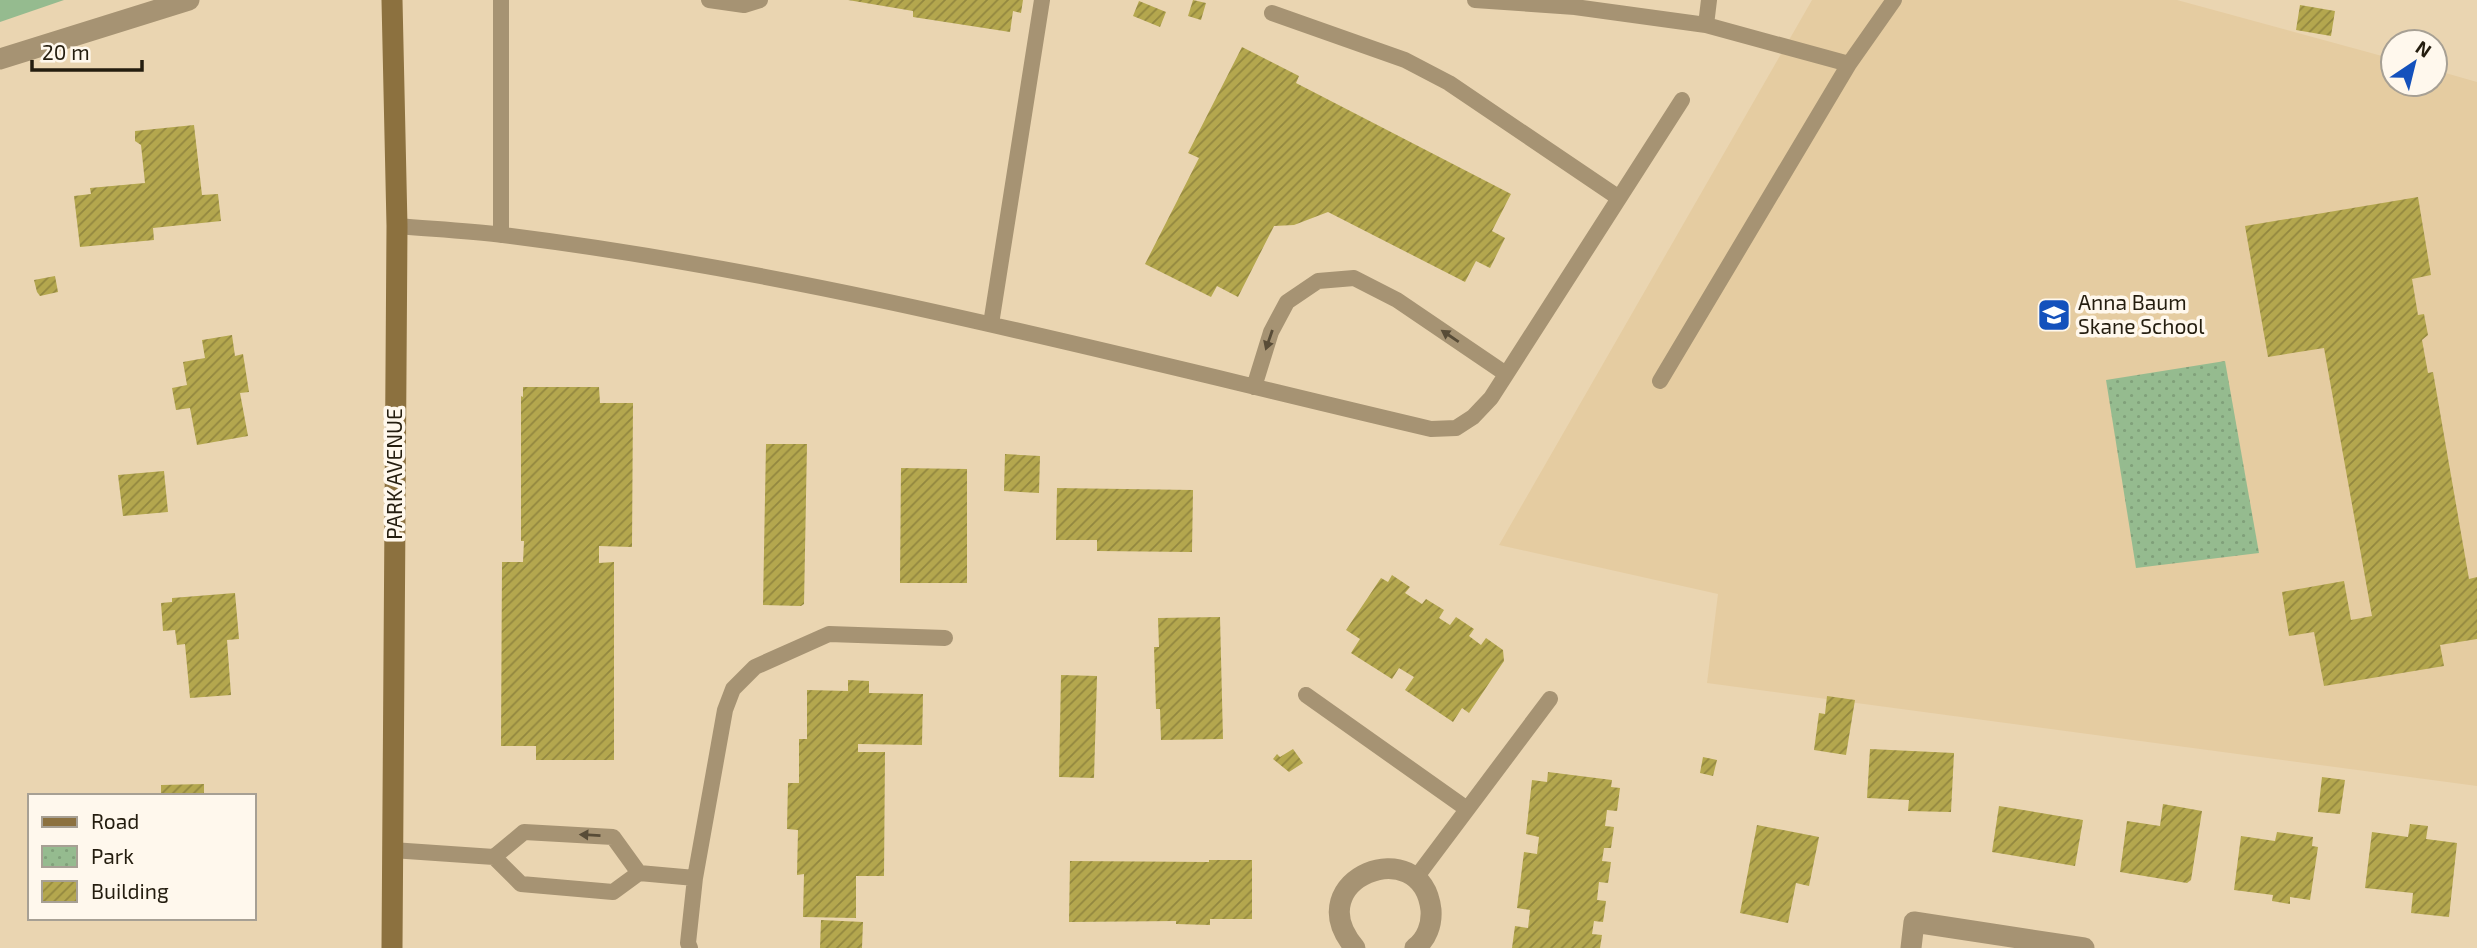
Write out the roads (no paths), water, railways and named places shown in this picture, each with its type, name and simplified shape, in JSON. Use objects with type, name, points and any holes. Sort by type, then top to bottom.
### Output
[{"type":"main road","name":"PARK AVENUE","points":[[392,0],[397,226],[392,948]]},
{"type":"street","points":[[0,60],[189,0]]},
{"type":"street","points":[[1356,948],[1340,921],[1343,899],[1355,880],[1380,868],[1392,868],[1415,879],[1425,890],[1432,917],[1428,931],[1415,948]]},
{"type":"street","points":[[1911,948],[1914,922],[2084,948]]},
{"type":"lane","points":[[500,0],[501,235]]},
{"type":"lane","points":[[709,0],[744,5],[760,0]]},
{"type":"lane","points":[[991,324],[1042,0]]},
{"type":"lane","points":[[1475,0],[1575,8],[1706,25],[1849,64]]},
{"type":"lane","points":[[1706,25],[1709,0]]},
{"type":"lane","points":[[1660,381],[1849,64],[1894,0]]},
{"type":"lane","points":[[1272,13],[1405,60],[1449,83],[1619,198]]},
{"type":"lane","points":[[397,226],[501,235],[728,269],[991,324],[1431,429],[1456,428],[1473,417],[1490,398],[1682,100]]},
{"type":"lane","points":[[1254,387],[1271,332],[1287,302],[1318,281],[1354,278],[1397,300],[1506,374]]},
{"type":"lane","points":[[690,948],[688,943],[695,878],[725,710],[733,689],[755,667],[829,634],[945,638]]},
{"type":"lane","points":[[1306,695],[1467,809]]},
{"type":"lane","points":[[1415,879],[1530,729],[1549,699]]},
{"type":"lane","points":[[494,857],[524,832],[613,836],[639,873]]},
{"type":"lane","points":[[392,850],[494,857],[521,884],[613,892],[639,873],[695,878]]},
{"type":"place","name":"Anna Baum Skane School","points":[[2054,315]]}]
